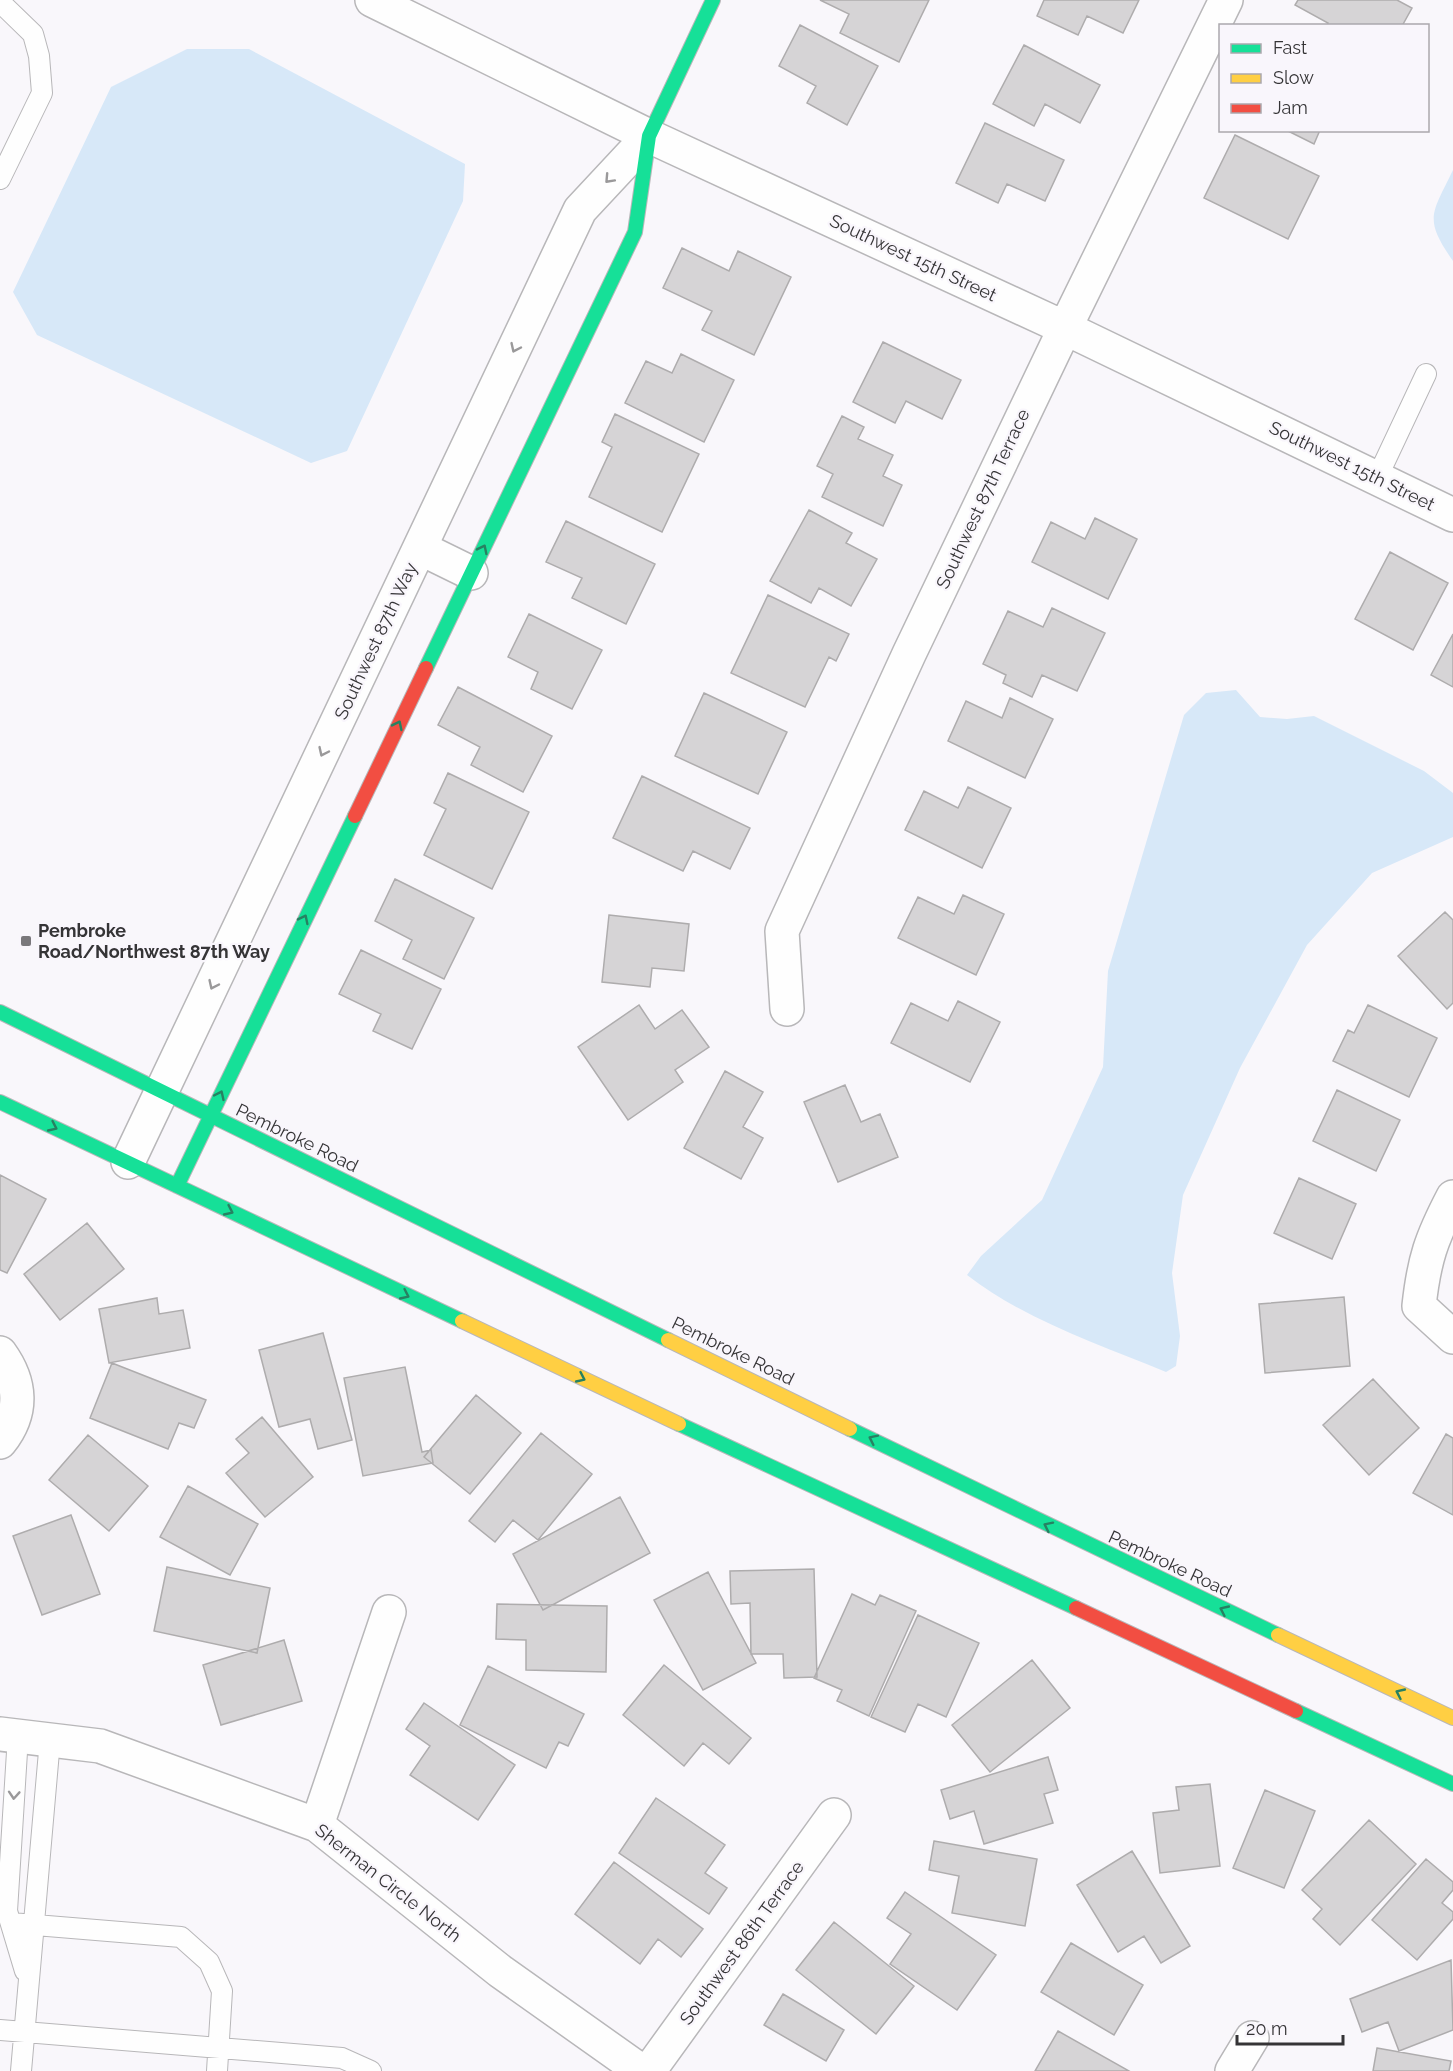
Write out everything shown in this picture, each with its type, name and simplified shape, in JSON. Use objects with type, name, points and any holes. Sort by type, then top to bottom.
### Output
[{"type":"main road","name":"Southwest 87th Way","points":[[177,1186],[635,232],[649,136],[713,0]]},
{"type":"main road","name":"Pembroke Road","points":[[0,1012],[1090,1547],[1453,1718]]},
{"type":"main road","points":[[0,1102],[598,1386],[1453,1784]]},
{"type":"street","name":"Southwest 15th Street","points":[[372,0],[649,136],[1065,328],[1453,515]]},
{"type":"street","name":"Southwest 87th Terrace","points":[[788,1009],[782,931],[909,654],[1065,328],[1226,0]]},
{"type":"street","name":"Southwest 87th Way","points":[[128,1162],[580,210],[649,136]]},
{"type":"street","points":[[420,548],[471,573]]},
{"type":"street","points":[[1453,1197],[1431,1239],[1422,1277],[1419,1306],[1453,1337]]},
{"type":"street","points":[[0,1353],[12,1370],[18,1392],[16,1411],[9,1430],[0,1442]]},
{"type":"street","points":[[317,1825],[389,1612]]},
{"type":"street","name":"Sherman Circle North","points":[[22,1737],[100,1746],[317,1825],[500,1971],[641,2071]]},
{"type":"street","name":"Southwest 86th Terrace","points":[[649,2071],[834,1815]]},
{"type":"street","points":[[1232,2071],[1252,2038]]},
{"type":"lane","points":[[0,2],[33,34],[39,56],[42,93],[0,179]]},
{"type":"lane","points":[[1377,478],[1425,374]]},
{"type":"lane","points":[[22,1737],[7,1911],[28,1982]]},
{"type":"lane","points":[[21,2071],[34,1925],[22,1737]]},
{"type":"lane","points":[[10,1923],[181,1937],[209,1962],[222,1991],[217,2071]]},
{"type":"lane","points":[[0,2030],[342,2058],[371,2071]]},
{"type":"water","points":[[187,49],[249,49],[465,164],[463,201],[347,451],[311,463],[37,335],[13,292],[111,87]]},
{"type":"water","points":[[1453,170],[1453,261],[1437,235],[1434,216]]},
{"type":"water","points":[[1236,690],[1260,717],[1287,719],[1314,716],[1424,771],[1453,793],[1453,837],[1372,873],[1307,945],[1240,1068],[1183,1195],[1172,1273],[1180,1336],[1176,1366],[1166,1372],[1038,1318],[989,1291],[967,1275],[981,1256],[1042,1200],[1103,1067],[1108,971],[1184,715],[1206,693]]},
{"type":"building","points":[[820,0],[929,0],[899,62],[840,33],[849,14]]},
{"type":"building","points":[[1044,0],[1139,0],[1123,33],[1087,16],[1078,35],[1037,16]]},
{"type":"building","points":[[1298,0],[1397,0],[1412,8],[1403,24],[1327,24],[1295,5]]},
{"type":"building","points":[[800,25],[878,66],[847,125],[807,103],[816,86],[779,66]]},
{"type":"building","points":[[1024,45],[1100,85],[1080,123],[1045,104],[1034,126],[993,104]]},
{"type":"building","points":[[985,123],[1064,160],[1045,201],[1007,184],[998,203],[956,183]]},
{"type":"building","points":[[1290,132],[1319,132],[1314,144]]},
{"type":"building","points":[[1235,135],[1319,176],[1288,239],[1204,198]]},
{"type":"building","points":[[682,248],[729,271],[738,251],[791,277],[754,355],[702,330],[712,311],[663,288]]},
{"type":"building","points":[[883,342],[961,380],[942,419],[906,401],[895,423],[853,402]]},
{"type":"building","points":[[681,354],[734,380],[704,442],[625,403],[646,361],[672,373]]},
{"type":"building","points":[[615,414],[699,454],[662,532],[589,497],[612,447],[602,442]]},
{"type":"building","points":[[842,416],[864,427],[858,439],[893,455],[883,476],[902,485],[883,526],[822,497],[833,474],[817,466]]},
{"type":"building","points":[[809,510],[852,533],[846,543],[877,559],[851,606],[819,588],[811,603],[770,581]]},
{"type":"building","points":[[1095,518],[1137,539],[1108,599],[1032,562],[1051,522],[1085,539]]},
{"type":"building","points":[[566,521],[655,564],[626,624],[572,598],[582,578],[546,562]]},
{"type":"building","points":[[1390,552],[1448,583],[1413,650],[1355,619]]},
{"type":"building","points":[[768,595],[849,634],[836,661],[829,657],[805,707],[731,673]]},
{"type":"building","points":[[1052,608],[1105,633],[1077,691],[1042,675],[1032,697],[1003,683],[1006,675],[983,664],[1008,611],[1043,627]]},
{"type":"building","points":[[529,614],[602,650],[572,709],[531,689],[538,672],[508,657]]},
{"type":"building","points":[[1453,634],[1453,687],[1431,675]]},
{"type":"building","points":[[458,687],[552,736],[523,792],[471,765],[480,747],[438,725]]},
{"type":"building","points":[[704,693],[787,732],[758,794],[675,756]]},
{"type":"building","points":[[1010,698],[1053,719],[1025,778],[948,741],[966,701],[1002,718]]},
{"type":"building","points":[[448,773],[529,812],[492,889],[424,855],[446,809],[434,803]]},
{"type":"building","points":[[642,776],[750,828],[730,869],[693,851],[683,871],[613,838]]},
{"type":"building","points":[[968,787],[1011,808],[982,868],[905,830],[924,791],[958,808]]},
{"type":"building","points":[[395,879],[474,918],[444,979],[403,959],[412,940],[375,921]]},
{"type":"building","points":[[963,895],[1004,914],[976,975],[898,938],[918,897],[954,914]]},
{"type":"building","points":[[1445,912],[1453,920],[1453,1003],[1447,1009],[1398,956]]},
{"type":"building","points":[[609,915],[689,924],[684,971],[652,968],[650,987],[602,982]]},
{"type":"building","points":[[361,950],[441,989],[412,1049],[373,1031],[381,1014],[339,994]]},
{"type":"building","points":[[958,1001],[1000,1022],[970,1082],[891,1043],[911,1003],[948,1021]]},
{"type":"building","points":[[639,1005],[655,1029],[682,1010],[709,1047],[675,1070],[683,1082],[628,1120],[578,1047]]},
{"type":"building","points":[[1368,1005],[1437,1038],[1409,1097],[1333,1061],[1348,1030],[1354,1033]]},
{"type":"building","points":[[725,1071],[763,1092],[743,1127],[763,1138],[741,1179],[684,1148]]},
{"type":"building","points":[[845,1085],[861,1122],[880,1114],[898,1157],[838,1182],[804,1102]]},
{"type":"building","points":[[1337,1090],[1400,1120],[1376,1171],[1313,1141]]},
{"type":"building","points":[[0,1175],[46,1199],[7,1273],[0,1270]]},
{"type":"building","points":[[1299,1178],[1356,1204],[1332,1259],[1274,1233]]},
{"type":"building","points":[[87,1223],[124,1269],[60,1320],[24,1274]]},
{"type":"building","points":[[1344,1297],[1350,1366],[1265,1373],[1259,1304]]},
{"type":"building","points":[[157,1298],[159,1314],[183,1310],[190,1348],[109,1363],[99,1309]]},
{"type":"building","points":[[323,1333],[352,1440],[318,1449],[310,1419],[279,1427],[259,1350]]},
{"type":"building","points":[[112,1363],[206,1400],[194,1428],[179,1423],[168,1449],[90,1418]]},
{"type":"building","points":[[405,1367],[422,1452],[431,1450],[433,1463],[363,1476],[344,1378]]},
{"type":"building","points":[[1373,1379],[1419,1428],[1369,1475],[1323,1425]]},
{"type":"building","points":[[476,1395],[521,1433],[470,1494],[424,1457]]},
{"type":"building","points":[[262,1417],[313,1477],[265,1517],[226,1473],[249,1453],[236,1439]]},
{"type":"building","points":[[541,1433],[592,1474],[538,1540],[513,1520],[495,1542],[469,1521]]},
{"type":"building","points":[[1446,1434],[1453,1438],[1453,1515],[1413,1493]]},
{"type":"building","points":[[88,1435],[148,1486],[109,1531],[49,1480]]},
{"type":"building","points":[[188,1486],[258,1524],[230,1575],[160,1537]]},
{"type":"building","points":[[620,1497],[650,1553],[543,1610],[513,1554]]},
{"type":"building","points":[[71,1515],[100,1594],[42,1615],[13,1536]]},
{"type":"building","points":[[167,1567],[270,1588],[257,1653],[154,1631]]},
{"type":"building","points":[[814,1569],[817,1677],[784,1678],[783,1654],[751,1654],[750,1603],[731,1604],[730,1571]]},
{"type":"building","points":[[708,1572],[756,1663],[703,1690],[654,1600]]},
{"type":"building","points":[[852,1594],[875,1605],[880,1595],[916,1611],[869,1716],[837,1701],[842,1690],[814,1678]]},
{"type":"building","points":[[497,1604],[607,1606],[606,1672],[526,1670],[526,1640],[496,1639]]},
{"type":"building","points":[[918,1615],[979,1643],[946,1717],[918,1704],[905,1732],[871,1717]]},
{"type":"building","points":[[284,1640],[302,1701],[221,1725],[203,1665]]},
{"type":"building","points":[[1032,1660],[1070,1708],[990,1772],[952,1725]]},
{"type":"building","points":[[664,1665],[751,1738],[729,1764],[703,1743],[684,1766],[623,1715]]},
{"type":"building","points":[[488,1666],[584,1714],[568,1746],[559,1742],[546,1768],[460,1725]]},
{"type":"building","points":[[424,1703],[515,1765],[478,1820],[410,1775],[430,1746],[406,1729]]},
{"type":"building","points":[[1048,1757],[1058,1790],[1044,1794],[1053,1823],[984,1844],[974,1811],[950,1819],[941,1790]]},
{"type":"building","points":[[1210,1784],[1220,1866],[1160,1873],[1153,1813],[1179,1810],[1176,1787]]},
{"type":"building","points":[[1265,1790],[1315,1811],[1284,1888],[1233,1868]]},
{"type":"building","points":[[656,1798],[725,1845],[705,1873],[727,1888],[709,1914],[619,1853]]},
{"type":"building","points":[[1369,1820],[1416,1864],[1340,1945],[1313,1919],[1322,1909],[1302,1890]]},
{"type":"building","points":[[934,1841],[1037,1859],[1025,1926],[952,1913],[959,1876],[929,1870]]},
{"type":"building","points":[[1132,1851],[1190,1946],[1161,1963],[1144,1936],[1118,1952],[1077,1885]]},
{"type":"building","points":[[1426,1859],[1453,1882],[1453,1890],[1442,1903],[1453,1912],[1453,1919],[1417,1960],[1372,1920]]},
{"type":"building","points":[[614,1862],[703,1929],[681,1957],[658,1939],[640,1964],[575,1914]]},
{"type":"building","points":[[905,1892],[996,1955],[957,2010],[890,1964],[911,1934],[887,1918]]},
{"type":"building","points":[[834,1922],[914,1986],[876,2034],[796,1970]]},
{"type":"building","points":[[1071,1943],[1143,1985],[1114,2035],[1041,1992]]},
{"type":"building","points":[[1451,1960],[1453,2030],[1399,2051],[1388,2022],[1362,2032],[1350,1999]]},
{"type":"building","points":[[783,1994],[844,2030],[826,2061],[764,2025]]},
{"type":"building","points":[[1058,2031],[1129,2071],[1035,2071]]},
{"type":"building","points":[[1377,2048],[1451,2061],[1449,2071],[1373,2071]]},
{"type":"traffic: fast","points":[[426,668],[635,232],[649,136],[713,0]]},
{"type":"traffic: fast","points":[[177,1186],[355,816]]},
{"type":"traffic: fast","points":[[0,1012],[668,1340]]},
{"type":"traffic: fast","points":[[0,1102],[462,1321]]},
{"type":"traffic: fast","points":[[679,1424],[1076,1608]]},
{"type":"traffic: fast","points":[[850,1429],[1278,1635]]},
{"type":"traffic: fast","points":[[1296,1711],[1453,1784]]},
{"type":"traffic: slow","points":[[462,1321],[679,1424]]},
{"type":"traffic: slow","points":[[668,1340],[850,1429]]},
{"type":"traffic: slow","points":[[1278,1635],[1453,1718]]},
{"type":"traffic: jam","points":[[355,816],[426,668]]},
{"type":"traffic: jam","points":[[1076,1608],[1296,1711]]},
{"type":"place","name":"Pembroke Road/Northwest 87th Way","points":[[26,941]]}]
